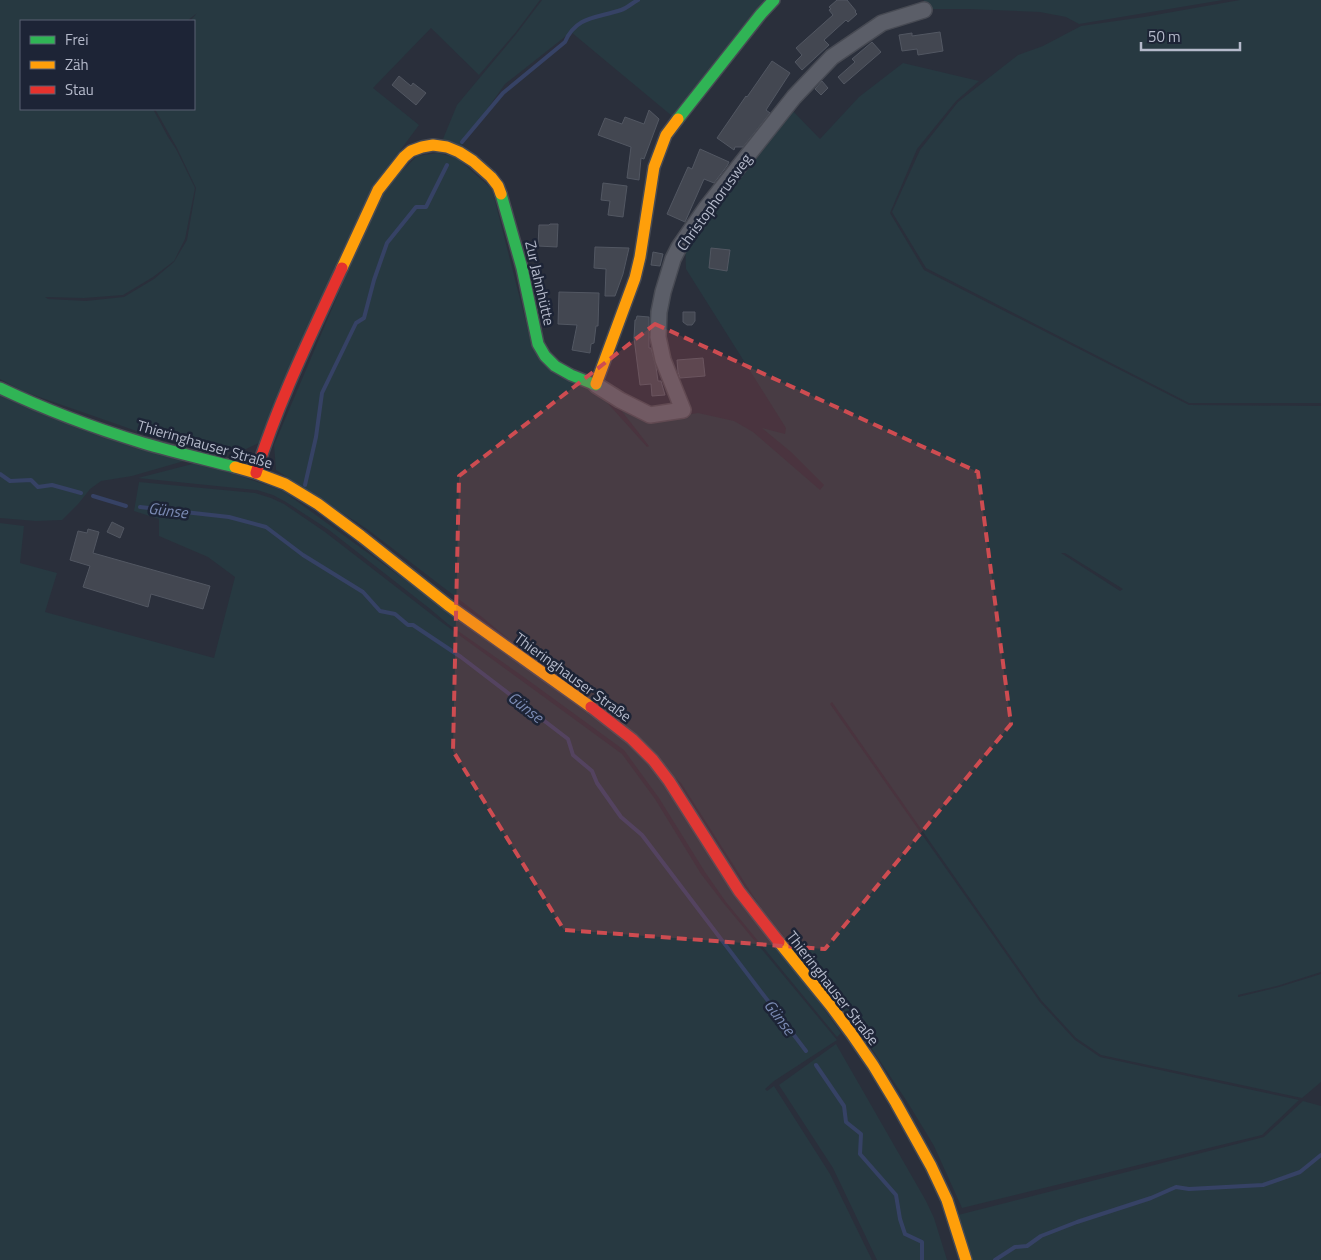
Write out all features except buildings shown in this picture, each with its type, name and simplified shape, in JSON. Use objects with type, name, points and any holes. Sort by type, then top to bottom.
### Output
[{"type":"street","points":[[596,385],[635,278],[654,167],[666,135],[719,66],[774,0]]},
{"type":"street","name":"Christophorusweg","points":[[596,385],[650,415],[683,410],[663,360],[658,337],[659,312],[663,292],[673,259],[679,247],[706,208],[794,97],[832,57],[882,24],[924,10]]},
{"type":"street","name":"Zur Jahnhütte","points":[[256,473],[265,444],[300,360],[378,190],[404,157],[411,151],[422,147],[433,145],[459,152],[474,161],[498,186],[522,268],[538,344],[545,356],[556,366],[571,375],[596,385]]},
{"type":"street","name":"Thieringhauser Straße","points":[[0,388],[33,404],[117,434],[256,473],[285,484],[318,504],[448,605],[603,715],[632,739],[653,760],[684,802],[739,891],[852,1032],[896,1103],[939,1183],[947,1200],[966,1260]]},
{"type":"highlighted area","points":[[655,324],[978,472],[1011,724],[825,949],[564,930],[453,751],[459,476]]},
{"type":"shaded area","points":[[0,0],[540,0],[516,32],[479,75],[431,28],[373,88],[419,125],[374,186],[261,442],[244,450],[213,453],[145,434],[22,391],[0,379]],"holes":[[[197,13],[191,20],[195,20],[195,110],[156,110],[177,148],[196,188],[187,240],[174,262],[154,279],[124,297],[86,301],[48,299],[45,297],[84,298],[123,295],[153,277],[174,261],[185,239],[195,188],[176,149],[154,110],[20,110],[20,20],[188,20]]]},
{"type":"shaded area","points":[[542,0],[771,0],[672,116],[571,32],[505,84],[459,149],[443,139],[457,105]]},
{"type":"shaded area","points":[[924,0],[1223,0],[1079,24],[1066,17],[1040,12],[924,9]]},
{"type":"shaded area","points":[[1240,0],[1321,0],[1321,403],[1189,403],[926,268],[892,212],[920,150],[958,102],[1018,55],[1043,46],[1081,26]]},
{"type":"shaded area","points":[[903,63],[979,81],[956,101],[917,149],[890,213],[924,270],[1189,405],[1321,406],[1321,972],[1277,986],[1238,995],[1238,997],[1279,987],[1321,974],[1321,1082],[1302,1098],[1101,1055],[1076,1038],[1041,1000],[832,702],[830,704],[1040,1002],[1075,1040],[1100,1057],[1299,1100],[1262,1135],[962,1208],[934,1146],[908,1103],[856,1025],[761,908],[681,783],[482,617],[367,529],[276,470],[274,445],[382,191],[417,156],[438,153],[457,158],[492,189],[532,346],[602,397],[647,447],[649,446],[614,401],[657,420],[698,413],[734,421],[753,432],[820,490],[824,485],[791,452],[762,428],[785,434],[786,428],[686,269],[685,240],[788,106],[820,139],[859,97]],"holes":[[[1061,553],[1065,553],[1123,589],[1120,591]]]},
{"type":"shaded area","points":[[0,389],[191,459],[132,476],[101,481],[90,489],[62,520],[36,521],[0,518]]},
{"type":"shaded area","points":[[200,462],[283,491],[628,743],[648,763],[841,1033],[837,1037],[726,902],[659,798],[624,750],[448,624],[329,530],[286,502],[257,490],[138,478]]},
{"type":"shaded area","points":[[139,482],[255,493],[284,504],[325,532],[444,624],[622,754],[655,799],[701,874],[837,1040],[774,1081],[765,1089],[767,1091],[774,1086],[830,1174],[872,1260],[0,1260],[0,523],[24,526],[20,563],[57,573],[45,612],[214,658],[235,577],[208,557],[159,536],[159,519],[134,511]]},
{"type":"shaded area","points":[[836,1044],[926,1201],[934,1218],[947,1260],[877,1260],[833,1168],[779,1085]]},
{"type":"shaded area","points":[[1303,1101],[1321,1106],[1321,1260],[970,1260],[958,1215],[1264,1137]]},
{"type":"waterway","points":[[462,142],[503,93],[565,42],[575,27],[588,19],[623,9],[638,0]]},
{"type":"waterway","points":[[305,485],[316,437],[322,393],[356,323],[364,318],[374,280],[387,243],[416,207],[426,207],[447,165]]},
{"type":"waterway","name":"Günse","points":[[0,474],[10,481],[31,480],[38,487],[52,485],[81,493]]},
{"type":"waterway","name":"Günse","points":[[93,496],[126,506]]},
{"type":"waterway","name":"Günse","points":[[140,507],[229,517],[266,527],[303,555],[363,592],[380,611],[395,614],[408,625],[413,625],[461,657],[568,739],[573,755],[592,771],[597,783],[621,817],[642,835],[806,1051]]},
{"type":"waterway","name":"Günse","points":[[816,1065],[844,1106],[846,1122],[861,1134],[860,1154],[896,1195],[905,1234],[922,1242],[922,1260]]},
{"type":"waterway","points":[[995,1260],[1015,1247],[1027,1246],[1041,1236],[1151,1198],[1176,1187],[1189,1189],[1263,1185],[1300,1172],[1321,1155]]},
{"type":"traffic: fast","points":[[678,119],[774,0]]},
{"type":"traffic: fast","points":[[501,194],[522,268],[538,344],[545,356],[555,366],[571,375],[596,384]]},
{"type":"traffic: fast","points":[[0,388],[106,431],[154,446],[235,467]]},
{"type":"traffic: slow","points":[[596,384],[635,278],[654,167],[666,135],[678,119]]},
{"type":"traffic: slow","points":[[342,268],[378,190],[411,151],[433,145],[447,147],[459,152],[473,161],[491,177],[501,194]]},
{"type":"traffic: slow","points":[[235,467],[285,484],[318,504],[448,605],[591,707]]},
{"type":"traffic: slow","points":[[779,942],[851,1033],[896,1103],[931,1166],[947,1200],[966,1260]]},
{"type":"traffic: jam","points":[[256,473],[274,420],[342,268]]},
{"type":"traffic: jam","points":[[591,707],[632,739],[653,760],[669,781],[739,891],[779,942]]}]
